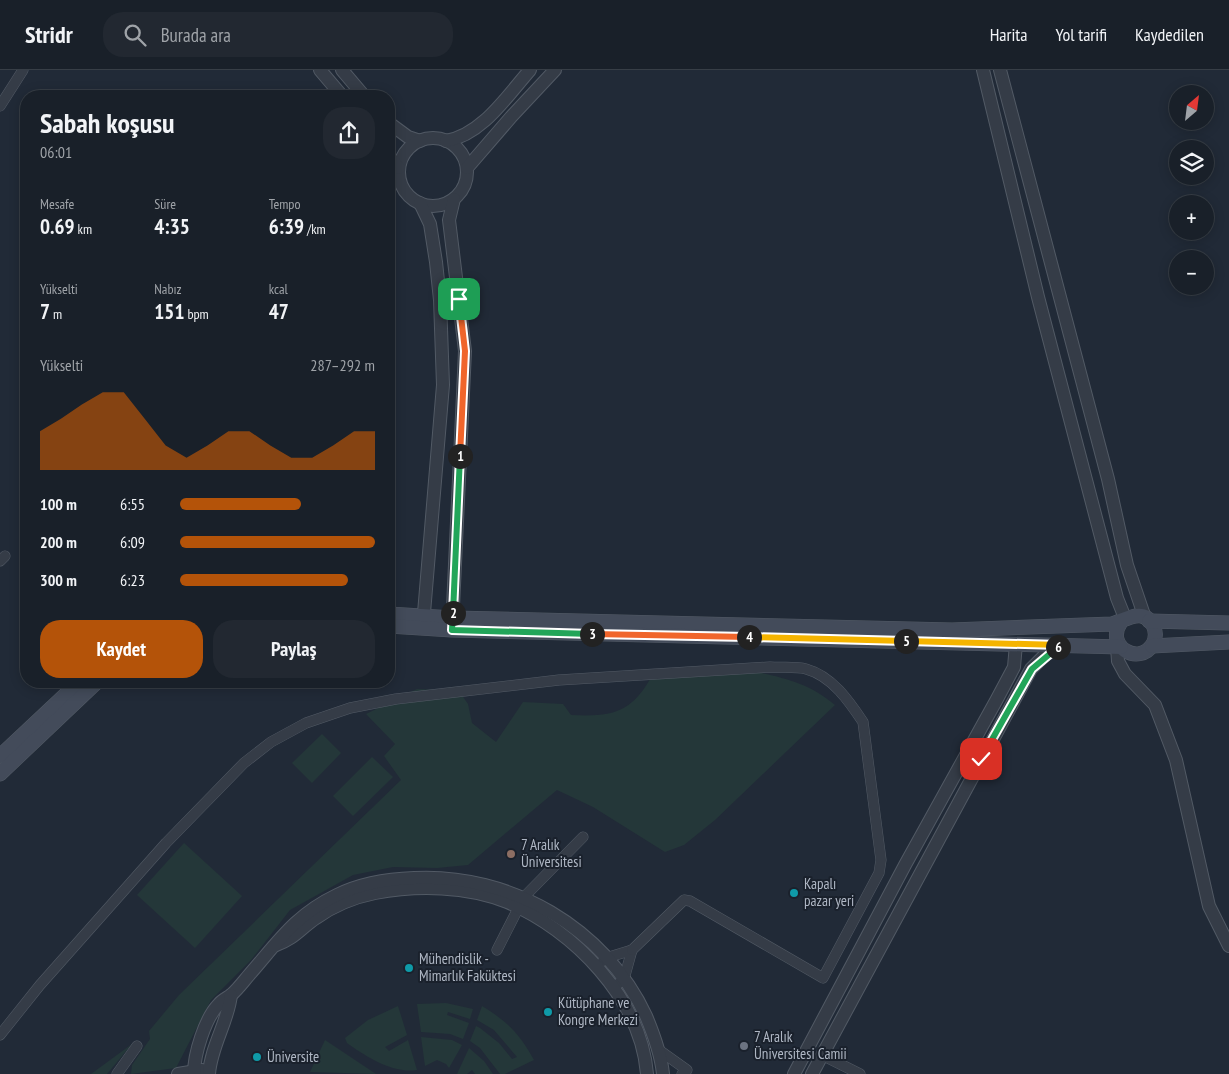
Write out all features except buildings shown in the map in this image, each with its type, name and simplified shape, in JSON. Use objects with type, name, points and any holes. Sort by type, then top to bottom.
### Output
[{"type":"main road","points":[[395,615],[424,622],[452,624],[1119,647],[1136,654],[1148,650],[1152,646],[1155,635],[1147,619]]},
{"type":"main road","points":[[452,624],[952,630],[1123,620],[1136,615],[1147,619],[1229,623]]},
{"type":"main road","points":[[1119,647],[1116,636],[1123,620]]},
{"type":"main road","points":[[395,625],[424,622]]},
{"type":"main road","points":[[1152,646],[1229,642]]},
{"type":"main road","points":[[0,756],[73,688]]},
{"type":"main road","points":[[0,774],[91,688]]},
{"type":"street","points":[[0,106],[23,70]]},
{"type":"street","points":[[320,70],[337,90]]},
{"type":"street","points":[[342,70],[359,90]]},
{"type":"street","points":[[424,622],[443,385],[440,300],[430,224],[420,204],[406,193],[399,168],[406,151],[420,141],[429,138],[446,140],[460,138],[476,128],[530,70]]},
{"type":"street","points":[[467,168],[510,117],[555,70]]},
{"type":"street","points":[[983,70],[1061,386],[1123,620]]},
{"type":"street","points":[[1000,70],[1108,479],[1127,565],[1147,619]]},
{"type":"street","points":[[395,127],[408,137],[420,141]]},
{"type":"street","points":[[446,140],[460,151],[467,168],[465,185],[454,199],[450,220],[465,351],[452,624]]},
{"type":"street","points":[[395,163],[399,168]]},
{"type":"street","points":[[420,204],[438,206],[454,199]]},
{"type":"street","points":[[794,1074],[905,865],[997,700],[1014,667],[1016,644]]},
{"type":"street","points":[[812,1074],[1032,669],[1046,655],[1061,645]]},
{"type":"street","points":[[1119,647],[1118,661],[1125,674],[1155,705],[1166,732],[1176,760],[1209,906],[1229,946]]},
{"type":"street","points":[[0,1035],[40,985],[166,843],[244,764],[271,742],[306,723],[350,708],[396,698],[559,680],[770,668],[804,668],[833,684],[852,705],[863,722],[881,860],[879,873],[823,978],[690,901],[684,900],[674,907],[632,950],[606,958],[596,968]]},
{"type":"street","points":[[497,950],[520,902],[583,837]]},
{"type":"street","points":[[194,1072],[199,1044],[219,1003],[231,995],[276,945],[288,928],[320,904],[345,891],[390,879],[435,877],[486,884],[520,902],[561,918],[585,936],[624,979],[640,1004],[658,1050],[663,1074]]},
{"type":"street","points":[[520,902],[572,944],[613,988],[632,1020],[642,1043],[647,1074]]},
{"type":"street","points":[[613,988],[624,979],[632,950]]},
{"type":"street","points":[[178,1074],[209,1072],[217,1037],[230,1007],[231,995]]},
{"type":"street","points":[[117,1074],[137,1046]]},
{"type":"street","points":[[658,1050],[689,1073]]},
{"type":"street","points":[[822,1055],[860,1074]]},
{"type":"shaded area","points":[[749,670],[805,686],[835,705],[715,820],[684,845],[665,852],[593,807],[557,790],[468,865],[437,868],[393,867],[353,875],[290,910],[251,960],[211,1000],[176,1068],[131,1074],[132,1065],[150,1039],[149,1031],[179,995],[401,780],[384,756],[395,744],[366,714],[417,689],[459,691],[468,704],[472,723],[496,742],[523,702],[563,704],[571,715],[599,715],[620,710],[629,705],[645,687],[653,674]]},
{"type":"shaded area","points":[[322,734],[341,753],[312,783],[292,763]]},
{"type":"shaded area","points":[[372,757],[393,777],[353,816],[333,796]]},
{"type":"shaded area","points":[[184,843],[242,896],[195,948],[137,895]]},
{"type":"shaded area","points":[[446,1003],[473,1009],[470,1019],[448,1012],[447,1015],[469,1023],[463,1039],[450,1034],[421,1032],[417,1004]]},
{"type":"shaded area","points":[[398,1006],[407,1035],[385,1047],[389,1051],[408,1040],[417,1070],[408,1071],[380,1063],[347,1043],[345,1038],[368,1020]]},
{"type":"shaded area","points":[[482,1006],[512,1029],[524,1043],[534,1060],[505,1074],[500,1074],[480,1048],[470,1041],[476,1026],[499,1043],[512,1059],[517,1057],[494,1030],[477,1020]]},
{"type":"shaded area","points":[[421,1037],[452,1040],[462,1045],[449,1068],[446,1064],[437,1060],[425,1066]]},
{"type":"shaded area","points":[[325,1040],[376,1074],[310,1072]]},
{"type":"shaded area","points":[[132,1044],[107,1074],[91,1074]]},
{"type":"shaded area","points":[[469,1048],[484,1061],[493,1074],[475,1074],[472,1070],[467,1074],[457,1074]]},
{"type":"place","name":"7 Aralık Üniversitesi","points":[[511,854]]},
{"type":"place","name":"Kapalı pazar yeri","points":[[794,893]]},
{"type":"place","name":"Mühendislik - Mimarlık Faküktesi","points":[[409,968]]},
{"type":"place","name":"Kütüphane ve Kongre Merkezi","points":[[548,1012]]},
{"type":"place","name":"7 Aralık Üniversitesi Camii","points":[[744,1046]]},
{"type":"place","name":"Üniversite","points":[[257,1057]]},
{"type":"route","points":[[459,299],[465,351],[452,630],[1061,645],[1046,655],[1032,669],[981,759]]}]
